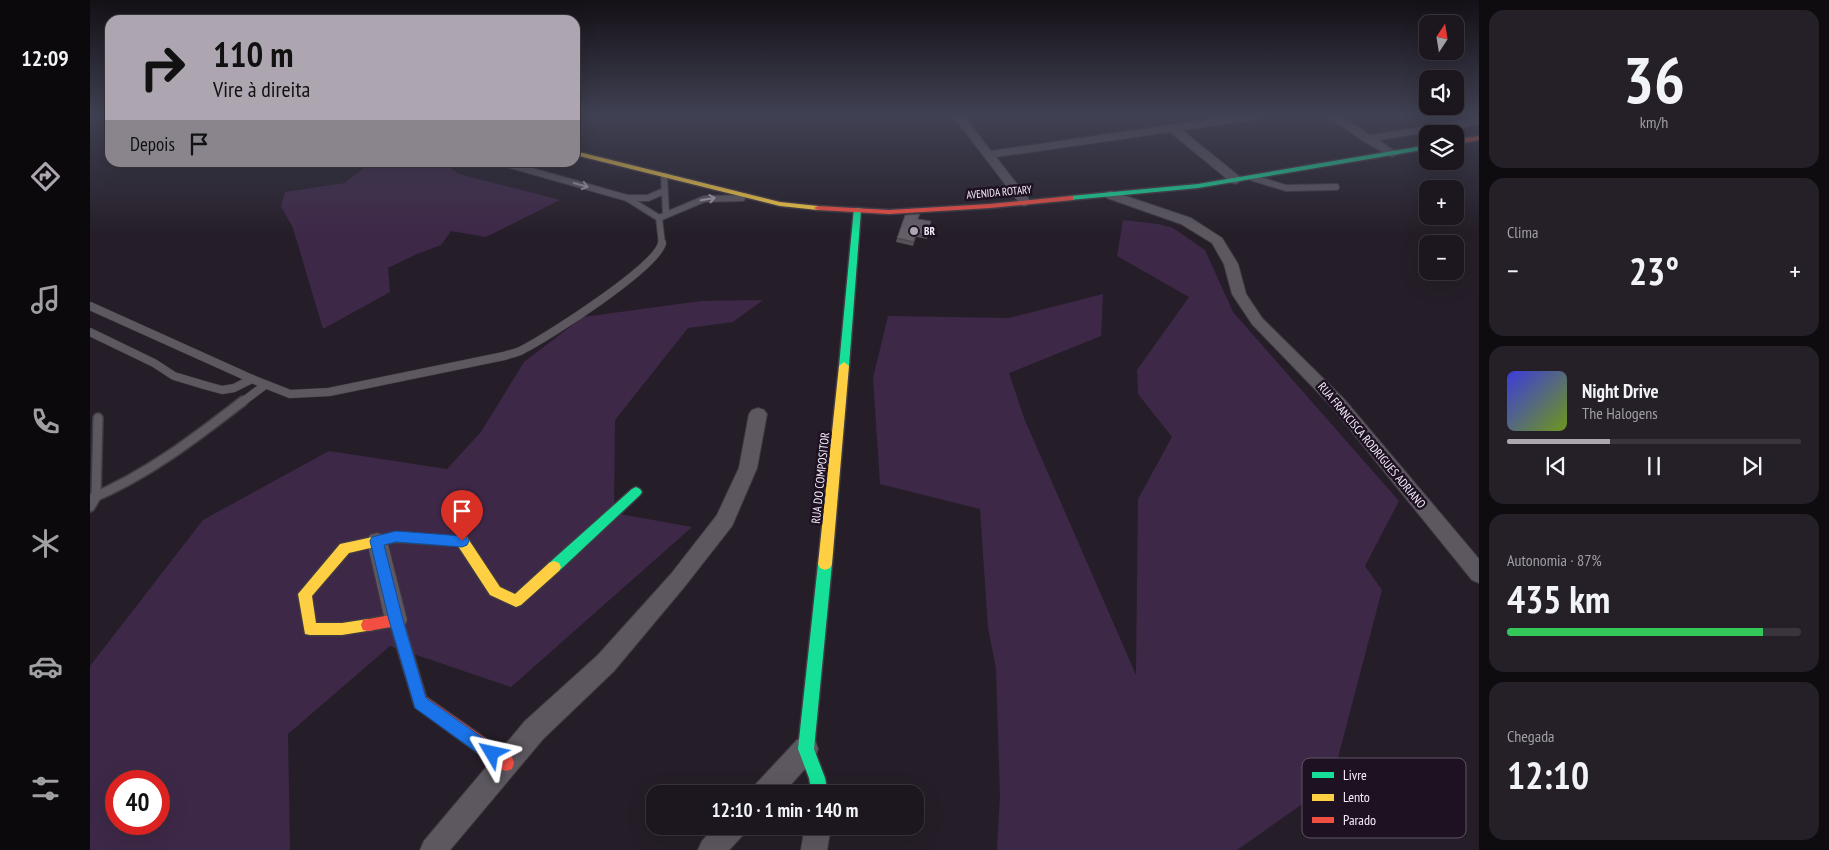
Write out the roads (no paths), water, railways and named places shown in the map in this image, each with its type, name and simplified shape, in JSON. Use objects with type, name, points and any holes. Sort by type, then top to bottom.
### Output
[{"type":"main road","name":"AVENIDA ROTARY","points":[[585,156],[753,199],[817,208],[889,212],[1110,195],[1253,178],[1382,156]]},
{"type":"main road","name":"RUA DO COMPOSITOR","points":[[806,749],[844,373],[858,210]]},
{"type":"main road","points":[[506,764],[420,702],[396,620],[342,629],[310,629],[305,594],[345,548],[396,536],[462,541],[495,591],[516,601],[636,492]]},
{"type":"main road","points":[[806,749],[818,785]]},
{"type":"street","points":[[988,156],[1025,202]]},
{"type":"street","points":[[1206,156],[1236,180]]},
{"type":"street","name":"RUA FRANCISCA RODRIGUES ADRIANO","points":[[1110,195],[1186,222],[1210,234],[1217,241],[1231,264],[1239,294],[1257,321],[1338,403],[1479,574]]},
{"type":"street","points":[[433,850],[534,730],[606,663],[678,580],[725,520],[748,468],[758,414]]},
{"type":"street","points":[[377,541],[396,620]]},
{"type":"street","points":[[772,785],[806,749]]},
{"type":"street","points":[[711,850],[725,835]]},
{"type":"street","points":[[814,850],[816,835]]},
{"type":"lane","points":[[518,167],[627,198],[662,216],[704,199],[753,199]]},
{"type":"lane","points":[[90,306],[265,385],[290,394],[329,392],[491,359],[521,351],[537,342],[627,280],[649,262],[661,248],[664,176]]},
{"type":"lane","points":[[1253,178],[1286,188],[1336,187]]},
{"type":"lane","points":[[627,198],[648,198],[664,192]]},
{"type":"lane","points":[[90,332],[154,363],[174,376],[197,383],[222,390],[234,388],[252,379]]},
{"type":"lane","points":[[93,498],[149,470],[265,385]]},
{"type":"lane","points":[[90,507],[93,498],[98,418]]},
{"type":"place","name":"BR","points":[[914,231]]}]
